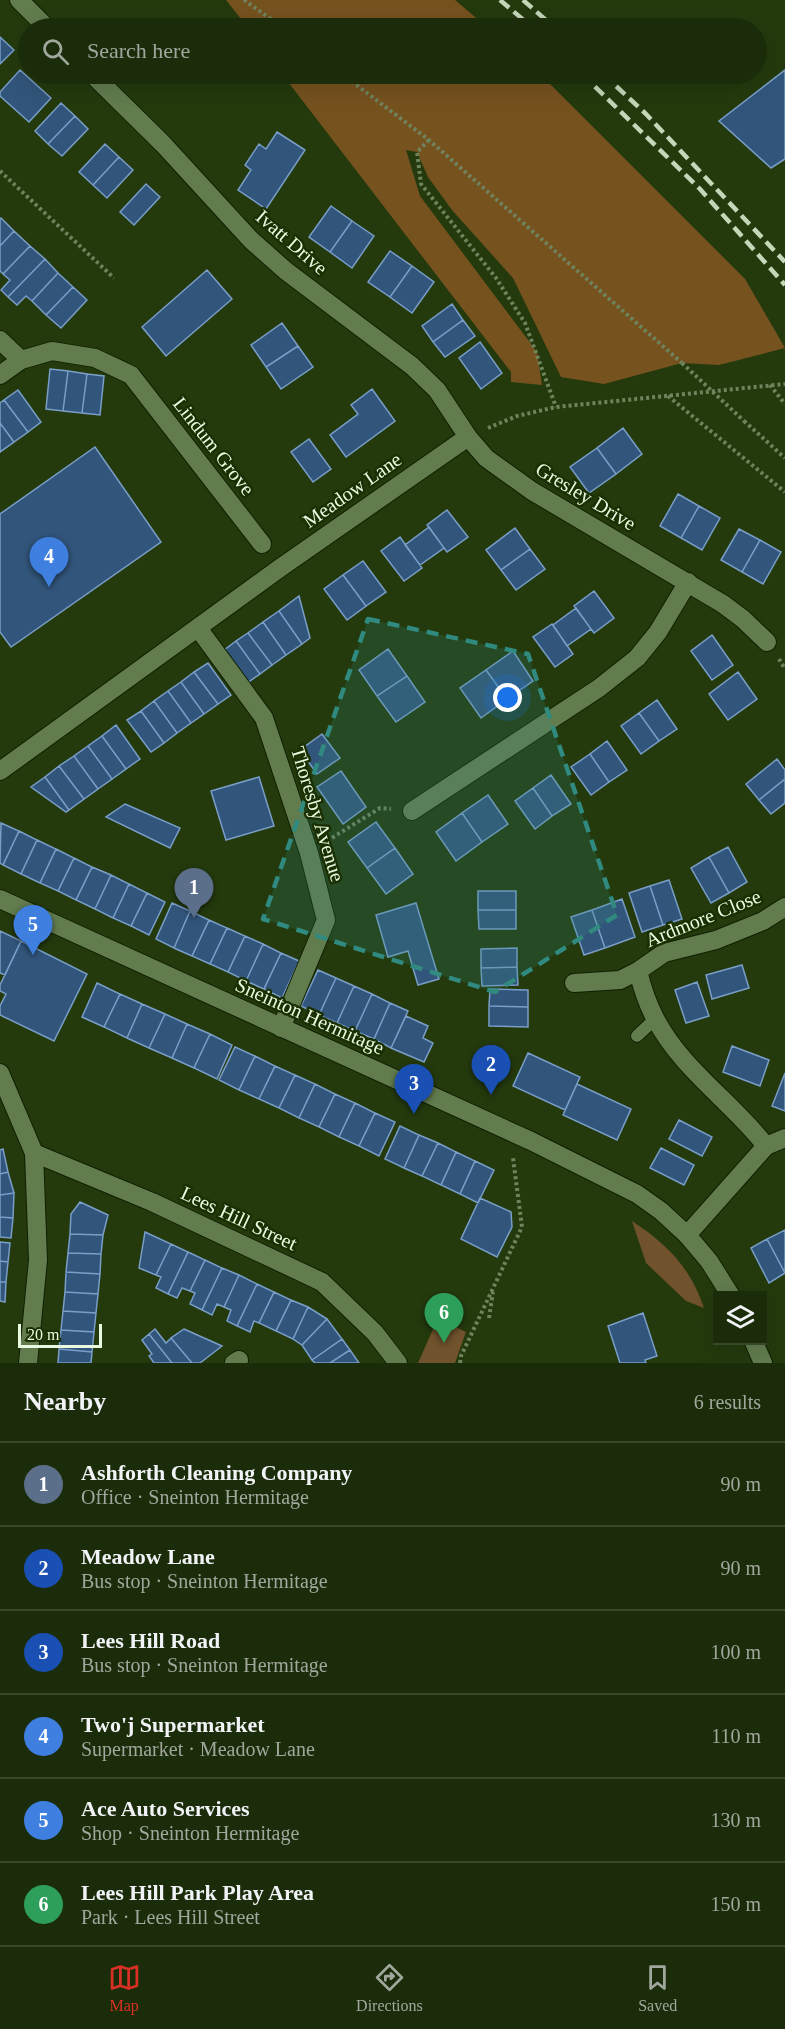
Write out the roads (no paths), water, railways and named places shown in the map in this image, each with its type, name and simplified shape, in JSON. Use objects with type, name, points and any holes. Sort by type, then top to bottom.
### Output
[{"type":"street","points":[[20,0],[37,18]]},
{"type":"street","name":"Ivatt Drive","points":[[102,84],[178,160],[251,240],[286,271],[412,366],[437,390],[468,437]]},
{"type":"street","points":[[0,340],[21,360],[0,375]]},
{"type":"street","name":"Lindum Grove","points":[[21,360],[52,351],[95,358],[131,375],[261,544]]},
{"type":"street","name":"Gresley Drive","points":[[468,437],[486,458],[532,491],[688,582],[743,619],[767,642]]},
{"type":"street","name":"Meadow Lane","points":[[0,771],[468,437]]},
{"type":"street","points":[[412,811],[599,688],[637,658],[658,632],[688,582]]},
{"type":"street","name":"Thoresby Avenue","points":[[198,628],[264,718],[309,853],[326,920],[281,1028]]},
{"type":"street","name":"Sneinton Hermitage","points":[[0,899],[531,1141],[626,1189],[661,1211],[687,1235],[710,1261],[728,1291]]},
{"type":"street","name":"Ardmore Close","points":[[574,983],[620,980],[664,954],[716,940],[763,921],[785,907]]},
{"type":"street","name":"Ardmore Close","points":[[638,971],[655,1019],[682,1058],[745,1119],[780,1141]]},
{"type":"street","points":[[0,1073],[34,1153],[38,1260],[28,1363]]},
{"type":"street","points":[[687,1235],[780,1141]]},
{"type":"street","name":"Lees Hill Street","points":[[34,1153],[152,1202],[322,1282],[375,1333],[398,1363]]},
{"type":"street","points":[[755,1345],[763,1363]]},
{"type":"lane","points":[[637,1036],[655,1019]]},
{"type":"railway","points":[[500,0],[521,18]]},
{"type":"railway","points":[[523,0],[544,18]]},
{"type":"railway","points":[[592,84],[700,189],[785,285]]},
{"type":"railway","points":[[614,84],[645,113],[785,262]]},
{"type":"place","name":"Two'j Supermarket","points":[[49,587]]},
{"type":"place","name":"Ashforth Cleaning Company","points":[[194,918]]},
{"type":"place","name":"Ace Auto Services","points":[[33,955]]},
{"type":"place","name":"Meadow Lane","points":[[491,1095]]},
{"type":"place","name":"Lees Hill Road","points":[[414,1114]]},
{"type":"place","name":"Lees Hill Park Play Area","points":[[444,1343]]}]
